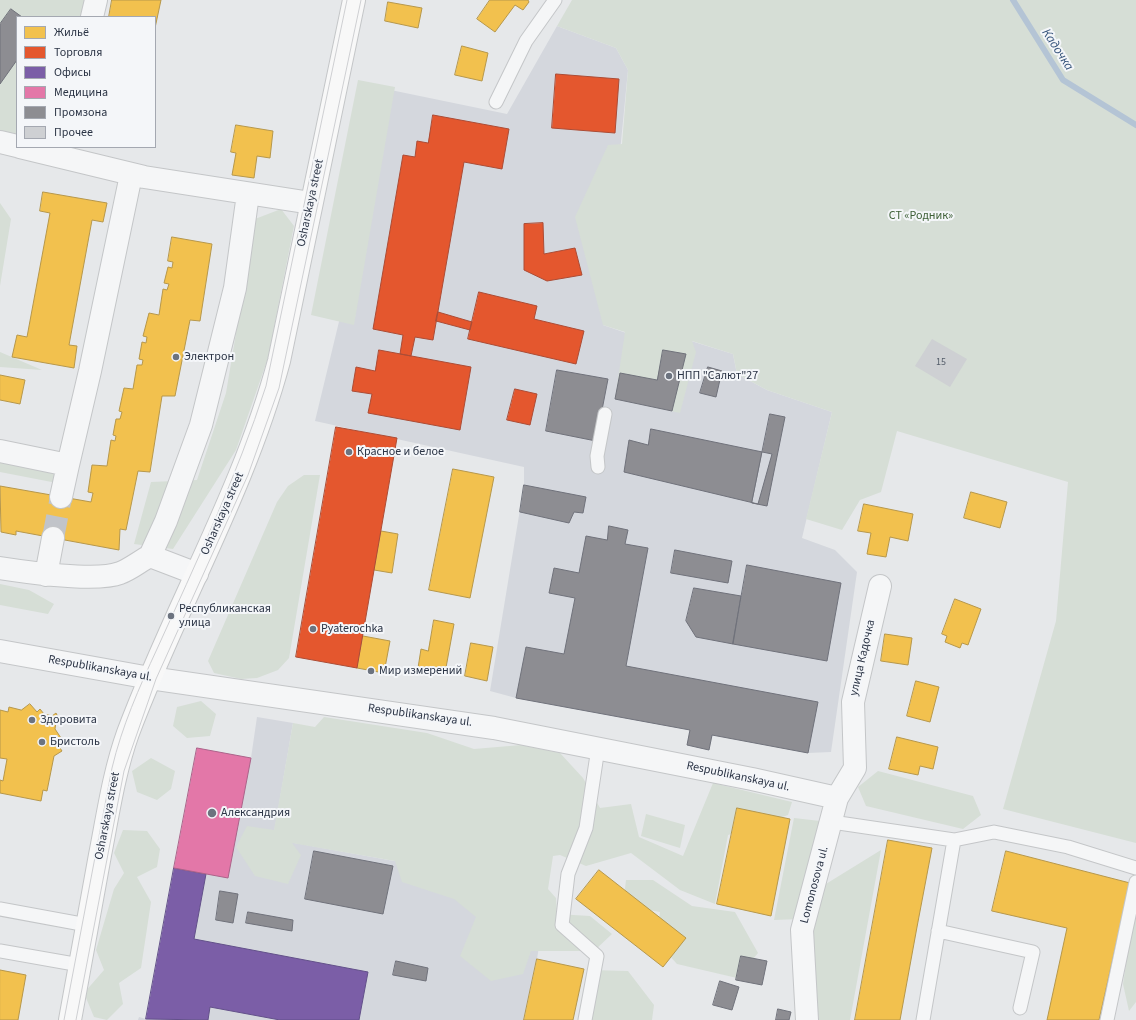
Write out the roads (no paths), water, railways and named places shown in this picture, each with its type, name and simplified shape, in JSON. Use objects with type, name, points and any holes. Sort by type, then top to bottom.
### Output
[{"type":"street","points":[[92,16],[96,0]]},
{"type":"street","name":"Osharskaya street","points":[[70,1020],[117,768],[128,734],[150,678],[198,574],[242,472],[269,397],[278,361],[354,0]]},
{"type":"street","points":[[0,142],[16,146]]},
{"type":"street","points":[[28,148],[68,153],[131,175],[311,204]]},
{"type":"street","points":[[61,497],[90,371],[131,175]]},
{"type":"street","points":[[0,568],[46,574],[96,576],[119,573],[150,556],[166,521],[200,425],[235,288],[248,194]]},
{"type":"street","points":[[0,451],[68,465]]},
{"type":"street","points":[[46,574],[53,538]]},
{"type":"street","points":[[150,556],[198,574]]},
{"type":"street","name":"улица Кадочка","points":[[837,798],[855,768],[853,702],[880,586]]},
{"type":"street","name":"Respublikanskaya ul.","points":[[0,651],[150,678],[494,728],[837,798]]},
{"type":"street","name":"Lomonosova ul.","points":[[807,1020],[802,930],[832,822],[837,798]]},
{"type":"lane","points":[[496,102],[526,41],[555,0]]},
{"type":"lane","points":[[598,467],[597,456],[605,414]]},
{"type":"lane","points":[[585,1020],[597,956],[562,925],[568,874],[586,828],[598,748]]},
{"type":"lane","points":[[832,822],[954,840],[994,832],[1068,847],[1136,868]]},
{"type":"lane","points":[[923,1020],[954,840]]},
{"type":"lane","points":[[1108,1020],[1136,882]]},
{"type":"lane","points":[[0,909],[87,925]]},
{"type":"lane","points":[[938,931],[1033,952],[1020,1008]]},
{"type":"lane","points":[[0,951],[80,965]]},
{"type":"waterway","name":"Кадочка","points":[[1013,0],[1063,80],[1136,125]]},
{"type":"tunnel","points":[[53,538],[61,497]]},
{"type":"tram line","points":[[64,1020],[116,752],[137,693],[201,552],[229,486],[255,420],[266,386],[347,0]]},
{"type":"tram line","points":[[76,1020],[124,771],[156,679],[248,475],[279,388],[361,0]]},
{"type":"place","name":"Электрон","points":[[176,357]]},
{"type":"place","name":"НПП \"Салют\"27","points":[[669,376]]},
{"type":"place","name":"Красное и белое","points":[[349,452]]},
{"type":"place","name":"Республиканская улица","points":[[171,616]]},
{"type":"place","name":"Pyaterochka","points":[[313,629]]},
{"type":"place","name":"Мир измерений","points":[[371,671]]},
{"type":"place","name":"Здоровита","points":[[32,720]]},
{"type":"place","name":"Бристоль","points":[[42,742]]},
{"type":"place","name":"Александрия","points":[[212,813]]},
{"type":"park label","name":"СТ «Родник»","points":[[921,216]]}]
